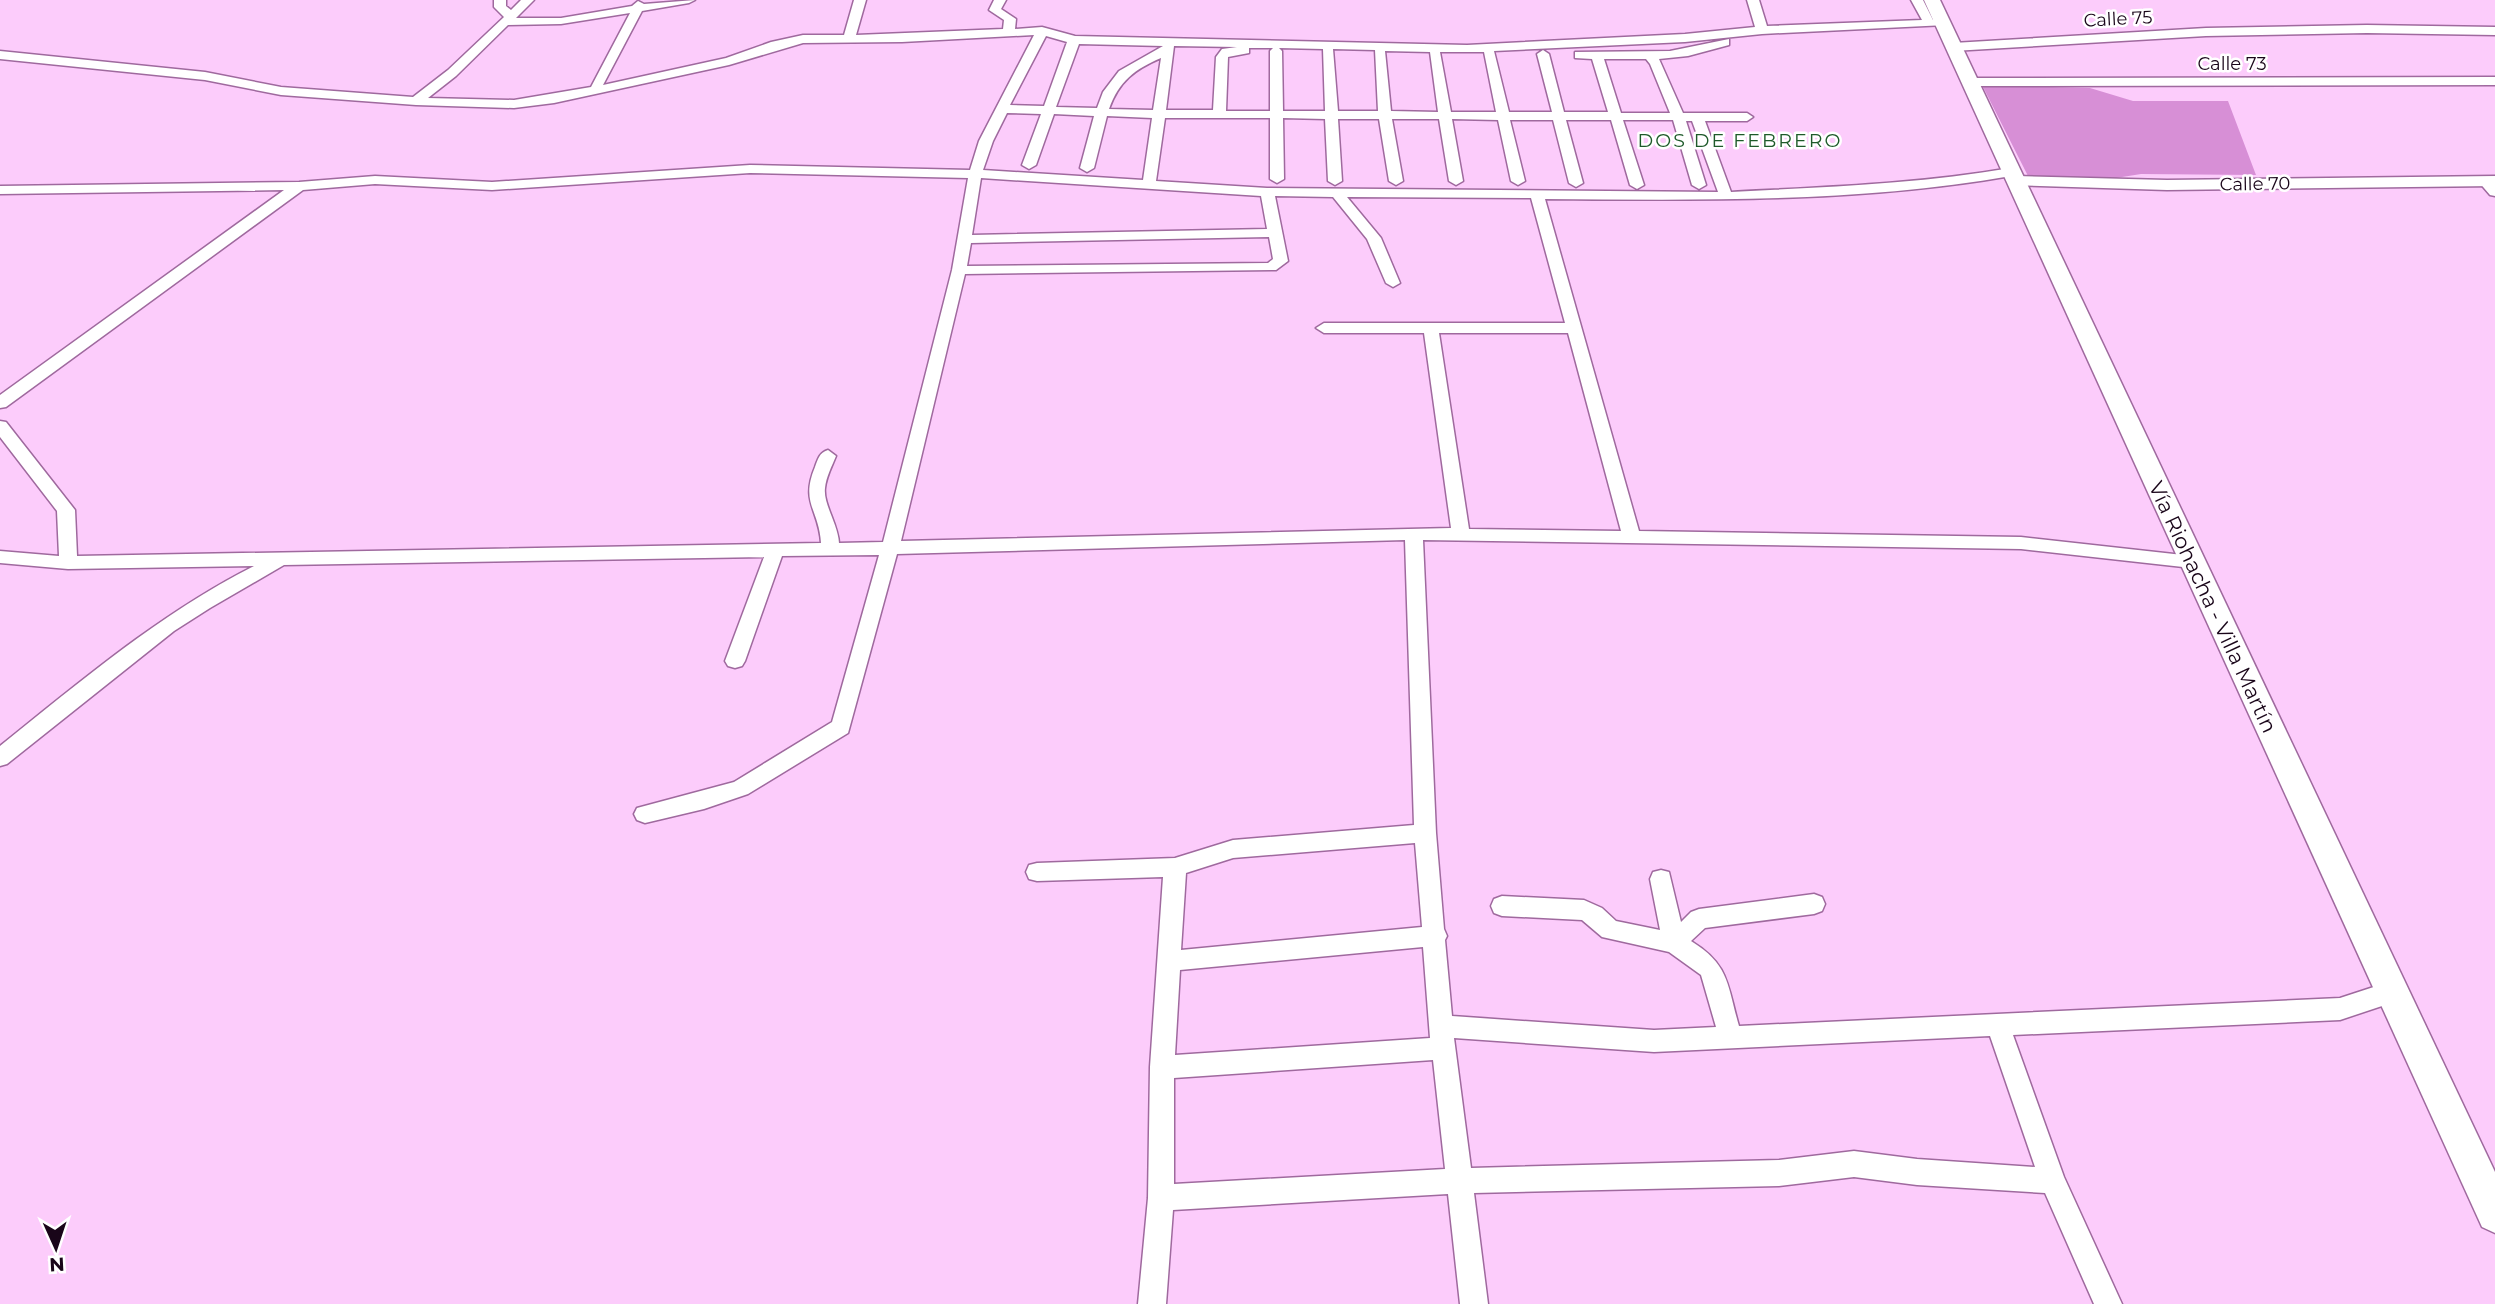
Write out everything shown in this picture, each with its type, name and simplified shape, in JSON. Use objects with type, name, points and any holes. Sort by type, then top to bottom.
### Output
[{"type":"main road","name":"Vía Riohacha - Villa Martín","points":[[1939,23],[1970,82],[2495,1214]]},
{"type":"street","points":[[500,0],[500,7],[507,19]]},
{"type":"street","points":[[416,101],[452,73],[528,0]]},
{"type":"street","points":[[507,19],[561,21],[637,5],[690,0]]},
{"type":"street","points":[[849,38],[860,0]]},
{"type":"street","points":[[1000,0],[995,10],[1010,19],[1010,31]]},
{"type":"street","points":[[1219,114],[1222,57],[1226,52],[1640,55],[1651,58],[1707,49],[1756,32],[1752,0]]},
{"type":"street","points":[[1917,0],[1939,23]]},
{"type":"street","points":[[597,90],[597,83],[637,5]]},
{"type":"street","name":"Calle 75","points":[[0,55],[205,76],[281,91],[416,101],[514,104],[597,90],[729,61],[775,45],[803,39],[902,38],[1010,31],[1042,31],[1074,40],[1169,46],[1468,49],[1939,23],[2206,32],[2367,29],[2495,31]]},
{"type":"street","points":[[645,814],[741,788],[841,727],[890,548],[959,270],[975,174],[986,141],[1042,31]]},
{"type":"street","points":[[1678,55],[1685,38]]},
{"type":"street","points":[[1029,166],[1074,40]]},
{"type":"street","points":[[1087,168],[1104,105],[1122,75],[1169,46]]},
{"type":"street","points":[[1149,185],[1169,46]]},
{"type":"street","points":[[1276,51],[1277,179]]},
{"type":"street","points":[[1328,51],[1336,187],[1374,237],[1393,283]]},
{"type":"street","points":[[1380,52],[1385,115],[1396,181]]},
{"type":"street","points":[[1435,53],[1456,181]]},
{"type":"street","points":[[1489,53],[1517,181]]},
{"type":"street","points":[[1543,54],[1576,183]]},
{"type":"street","points":[[1597,55],[1637,185]]},
{"type":"street","points":[[1651,58],[1656,63],[1678,116],[1699,185]]},
{"type":"street","name":"Calle 73","points":[[1970,82],[2495,81]]},
{"type":"street","points":[[1004,109],[1159,114],[1747,117]]},
{"type":"street","points":[[1698,117],[1726,196]]},
{"type":"street","points":[[0,190],[299,186],[375,180],[492,186],[750,169],[975,174],[1267,192],[1336,187],[1537,194],[1726,196],[1885,188],[2013,177]]},
{"type":"street","name":"Calle 70","points":[[2013,177],[2099,185],[2492,185]]},
{"type":"street","points":[[0,403],[299,186]]},
{"type":"street","points":[[959,270],[1271,267],[1281,261],[1267,192]]},
{"type":"street","points":[[1537,194],[1632,537]]},
{"type":"street","points":[[964,239],[1275,233]]},
{"type":"street","points":[[1431,327],[1461,534]]},
{"type":"street","points":[[1324,328],[1574,328]]},
{"type":"street","points":[[0,426],[66,510],[68,563]]},
{"type":"street","points":[[828,456],[816,485],[816,496],[827,519],[831,549]]},
{"type":"street","points":[[1413,534],[1425,834],[1457,1181],[1474,1304]]},
{"type":"street","points":[[0,557],[68,563],[890,548],[1461,534],[2021,543],[2192,562]]},
{"type":"street","points":[[735,661],[775,550]]},
{"type":"street","points":[[0,758],[91,685],[206,599],[285,559]]},
{"type":"street","points":[[1037,872],[1175,867],[1233,849],[1425,834]]},
{"type":"street","points":[[1152,1304],[1161,1198],[1162,1067],[1175,867]]},
{"type":"street","points":[[1661,879],[1674,943]]},
{"type":"street","points":[[1674,943],[1699,919],[1814,904]]},
{"type":"street","points":[[1502,906],[1584,910],[1594,915],[1609,930],[1674,943],[1703,961],[1711,970],[1731,1038]]},
{"type":"street","points":[[1170,961],[1436,936]]},
{"type":"street","points":[[1162,1067],[1443,1037],[1654,1041],[2340,1009],[2392,992]]},
{"type":"street","points":[[1998,1026],[2053,1181],[2108,1304]]},
{"type":"street","points":[[1161,1198],[1457,1181],[1779,1173],[1854,1164],[1917,1172],[2053,1181]]},
{"type":"shaded area","points":[[1982,85],[2090,88],[2133,101],[2228,101],[2256,175],[2141,174],[2097,181],[2028,176]]},
{"type":"district","name":"DOS DE FEBRERO","points":[[1740,140]]}]
